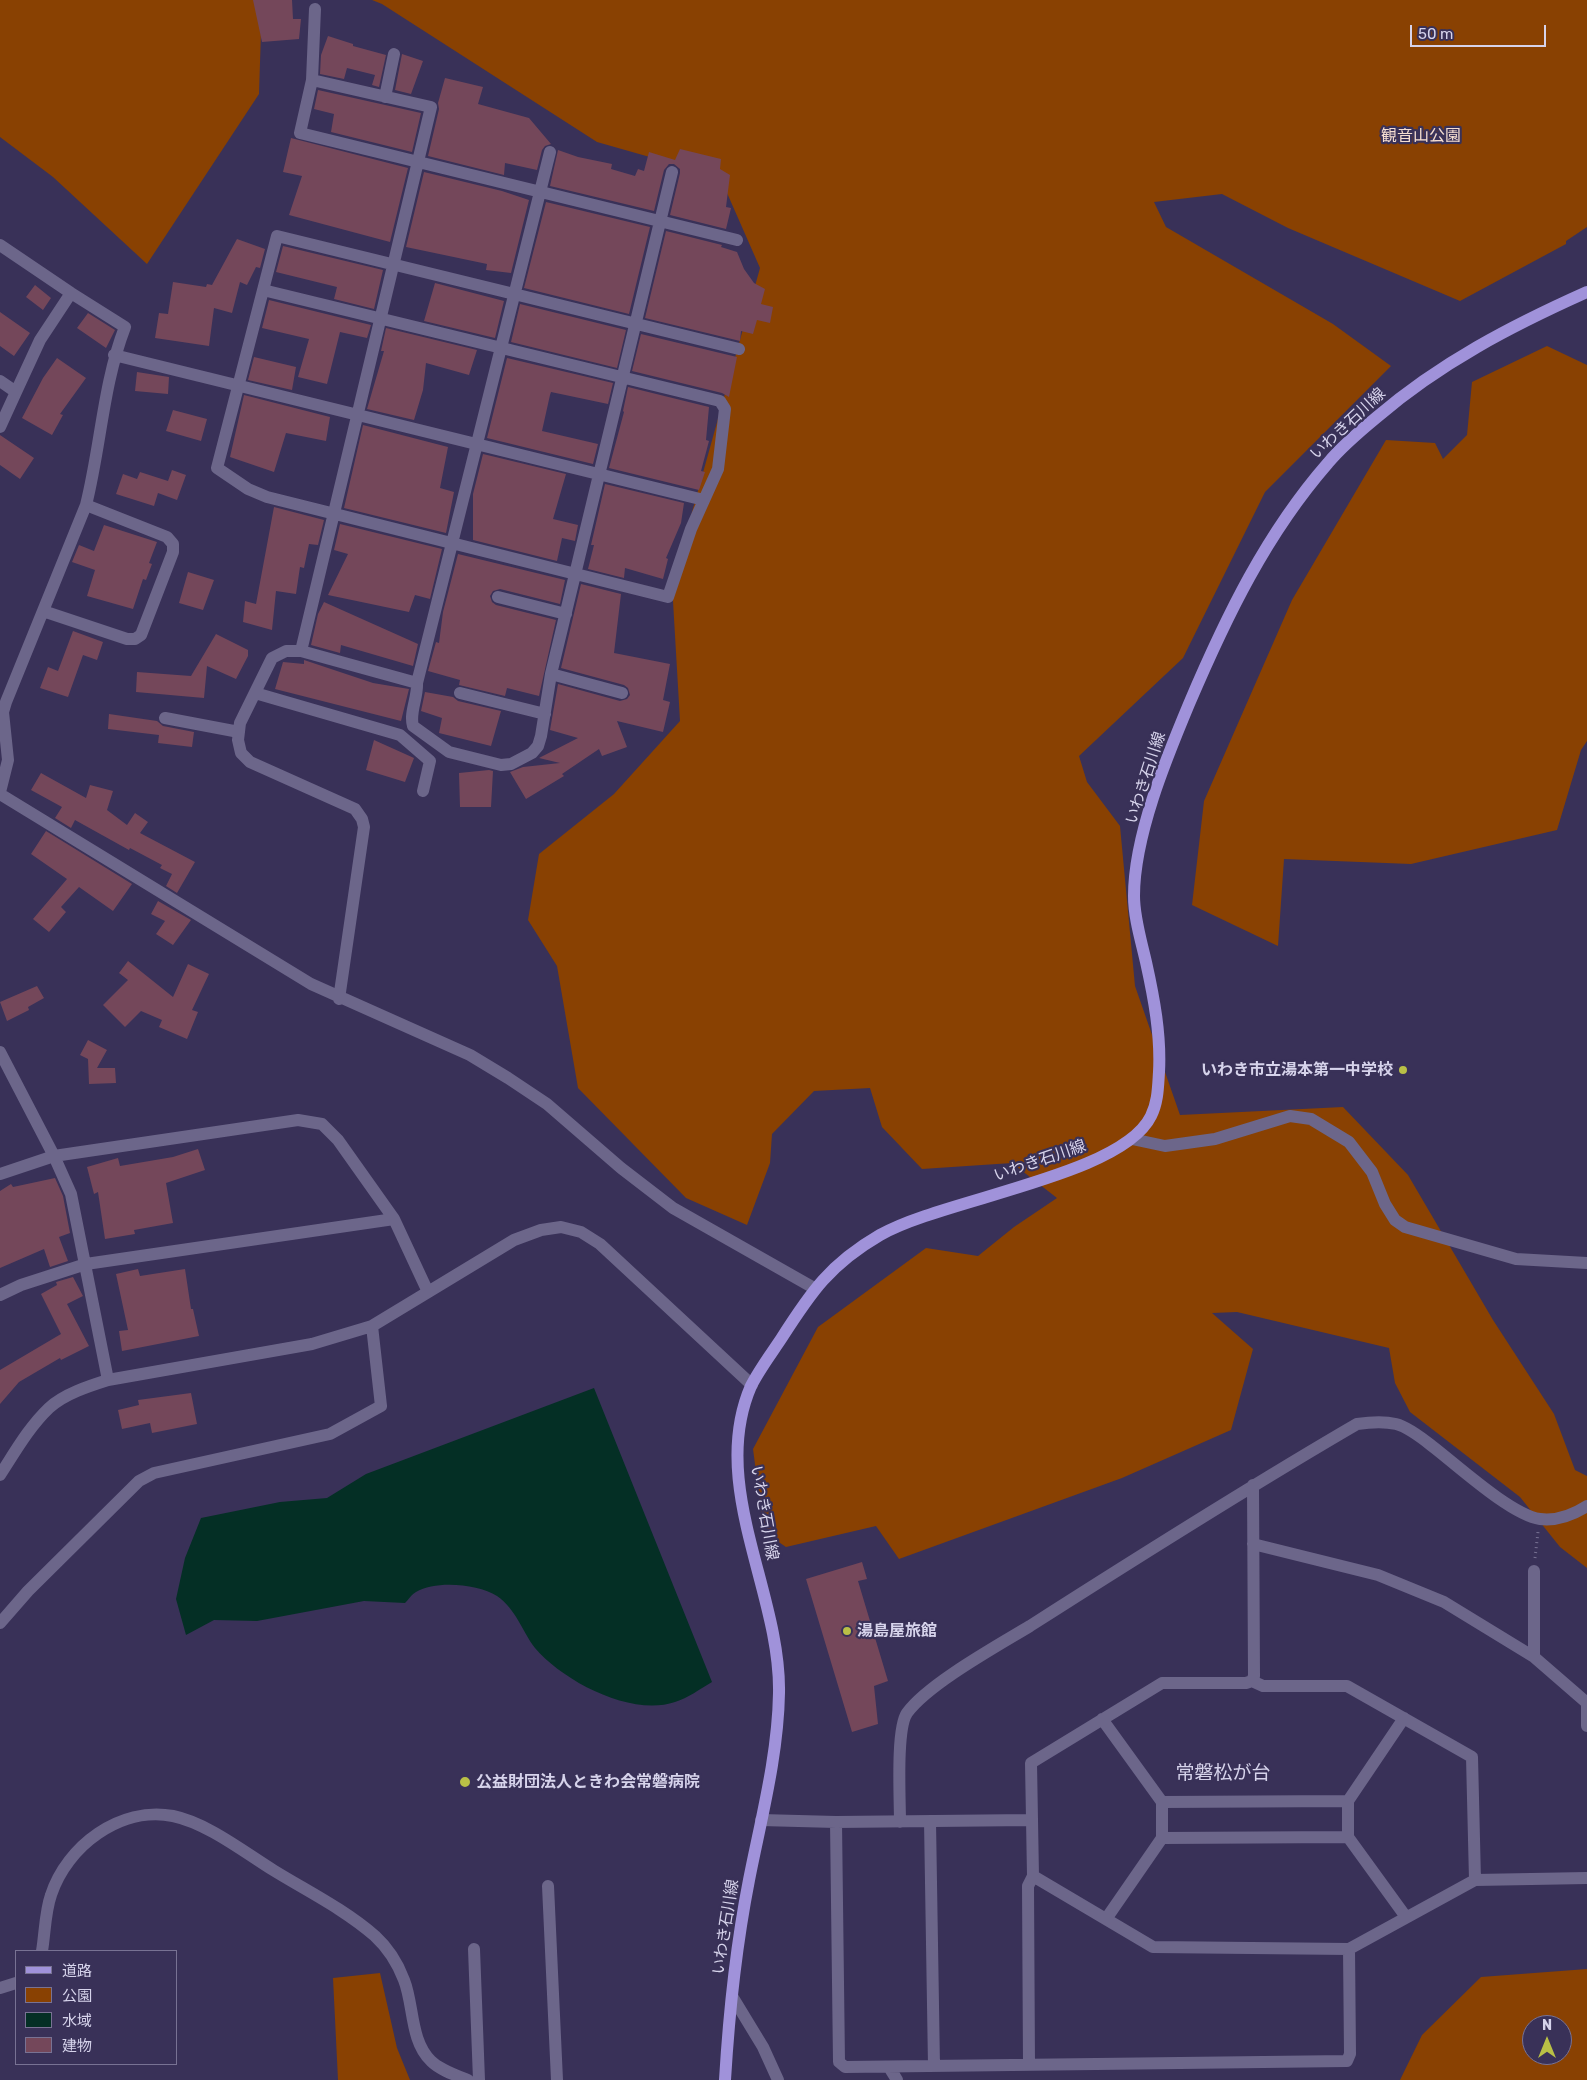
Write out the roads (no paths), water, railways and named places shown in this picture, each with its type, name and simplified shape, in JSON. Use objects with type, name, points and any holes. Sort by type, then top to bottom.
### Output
[{"type":"main road","name":"いわき石川線","points":[[725,2080],[732,1996],[747,1890],[776,1740],[779,1691],[773,1640],[738,1478],[738,1446],[742,1415],[752,1384],[814,1288],[858,1248],[888,1231],[938,1210],[1059,1174],[1103,1157],[1132,1139],[1150,1120],[1157,1099],[1160,1051],[1154,1000],[1136,921],[1134,899],[1136,872],[1148,817],[1172,744],[1219,634],[1244,584],[1273,536],[1331,459],[1414,386],[1462,354],[1522,321],[1587,292]]},
{"type":"street","points":[[315,9],[312,80],[300,133],[737,240]]},
{"type":"street","points":[[385,97],[394,54]]},
{"type":"street","points":[[300,651],[431,108],[312,80]]},
{"type":"street","points":[[550,152],[417,683],[418,693],[411,720],[413,726],[449,752],[501,765],[511,764],[532,753],[542,736],[551,674],[672,172]]},
{"type":"street","points":[[263,290],[720,401],[725,409],[718,469],[691,529],[668,597],[267,497],[248,489],[217,468],[238,385],[277,236],[739,349]]},
{"type":"street","points":[[0,246],[125,327],[114,355],[93,475],[86,504],[3,712],[8,760],[0,793],[311,984],[339,999],[470,1055],[508,1078],[546,1104],[621,1168],[672,1208],[814,1288]]},
{"type":"street","points":[[0,427],[40,340],[71,293]]},
{"type":"street","points":[[114,355],[704,500]]},
{"type":"street","points":[[0,381],[16,392]]},
{"type":"street","points":[[43,611],[127,639],[135,639],[141,634],[173,552],[173,544],[167,537],[86,504]]},
{"type":"street","points":[[498,597],[566,614]]},
{"type":"street","points":[[339,999],[364,827],[362,819],[355,809],[250,762],[241,753],[240,723],[272,658],[286,651],[300,651],[417,683]]},
{"type":"street","points":[[551,674],[622,693]]},
{"type":"street","points":[[255,692],[400,735],[430,760],[423,791]]},
{"type":"street","points":[[460,693],[545,714]]},
{"type":"street","points":[[165,718],[239,732]]},
{"type":"street","points":[[0,1052],[54,1156],[71,1194],[108,1380]]},
{"type":"street","points":[[1132,1139],[1165,1146],[1215,1139],[1290,1116],[1311,1119],[1349,1142],[1372,1172],[1385,1204],[1395,1220],[1405,1227],[1516,1259],[1587,1263]]},
{"type":"street","points":[[0,1174],[54,1156],[298,1120],[322,1124],[338,1140],[394,1219],[428,1292]]},
{"type":"street","points":[[0,1295],[21,1285],[86,1264],[394,1219]]},
{"type":"street","points":[[2,1468],[32,1427],[50,1407],[82,1389],[108,1380],[312,1344],[372,1326],[514,1240],[542,1230],[561,1227],[581,1232],[600,1244],[752,1384]]},
{"type":"street","points":[[0,1623],[28,1591],[139,1481],[154,1473],[330,1434],[381,1406],[372,1326]]},
{"type":"street","points":[[900,1822],[901,1734],[906,1714],[922,1697],[978,1659],[1253,1485],[1358,1424],[1377,1421],[1398,1424],[1420,1437],[1519,1513],[1539,1519],[1558,1519],[1576,1513],[1587,1506]]},
{"type":"street","points":[[1252,1681],[1254,1676],[1253,1485]]},
{"type":"street","points":[[1253,1544],[1378,1575],[1444,1602],[1534,1657],[1587,1703],[1587,1726]]},
{"type":"street","points":[[1534,1571],[1534,1657]]},
{"type":"street","points":[[1029,2065],[1028,1886],[1033,1876],[1031,1820],[1032,1763],[1162,1683],[1246,1683],[1252,1681],[1263,1686],[1347,1686],[1472,1757],[1475,1880]]},
{"type":"street","points":[[1404,1718],[1348,1801],[1348,1837],[1406,1917]]},
{"type":"street","points":[[1102,1719],[1162,1802],[1162,1838],[1106,1919]]},
{"type":"street","points":[[1162,1802],[1348,1801]]},
{"type":"street","points":[[42,1950],[50,1897],[60,1873],[74,1853],[86,1842],[126,1819],[140,1816],[173,1816],[207,1830],[354,1919],[376,1937],[392,1957],[404,1980],[422,2051],[432,2062],[468,2080]]},
{"type":"street","points":[[761,1820],[836,1822],[1031,1820]]},
{"type":"street","points":[[930,1821],[934,2066]]},
{"type":"street","points":[[836,1822],[839,2062],[845,2067],[1347,2062],[1350,2054],[1349,1949]]},
{"type":"street","points":[[1162,1838],[1348,1837]]},
{"type":"street","points":[[1033,1876],[1153,1947],[1349,1949],[1475,1880],[1587,1878]]},
{"type":"street","points":[[548,1886],[557,2080]]},
{"type":"street","points":[[474,1949],[479,2080]]},
{"type":"street","points":[[0,1988],[15,1983]]},
{"type":"street","points":[[732,1996],[763,2047],[778,2080]]},
{"type":"street","points":[[889,2067],[896,2080]]},
{"type":"water","points":[[594,1388],[712,1682],[694,1693],[675,1702],[658,1705],[638,1705],[599,1693],[580,1684],[547,1660],[535,1648],[504,1601],[489,1592],[468,1586],[445,1585],[424,1588],[415,1593],[405,1603],[364,1601],[257,1621],[214,1620],[186,1635],[176,1599],[185,1558],[201,1518],[280,1502],[327,1498],[366,1474]]},
{"type":"place","name":"いわき市立湯本第一中学校","points":[[1403,1070]]},
{"type":"place","name":"湯島屋旅館","points":[[847,1631]]},
{"type":"place","name":"公益財団法人ときわ会常磐病院","points":[[465,1782]]},
{"type":"district","name":"常磐松が台","points":[[1223,1774]]},
{"type":"park label","name":"観音山公園","points":[[1421,136]]}]
